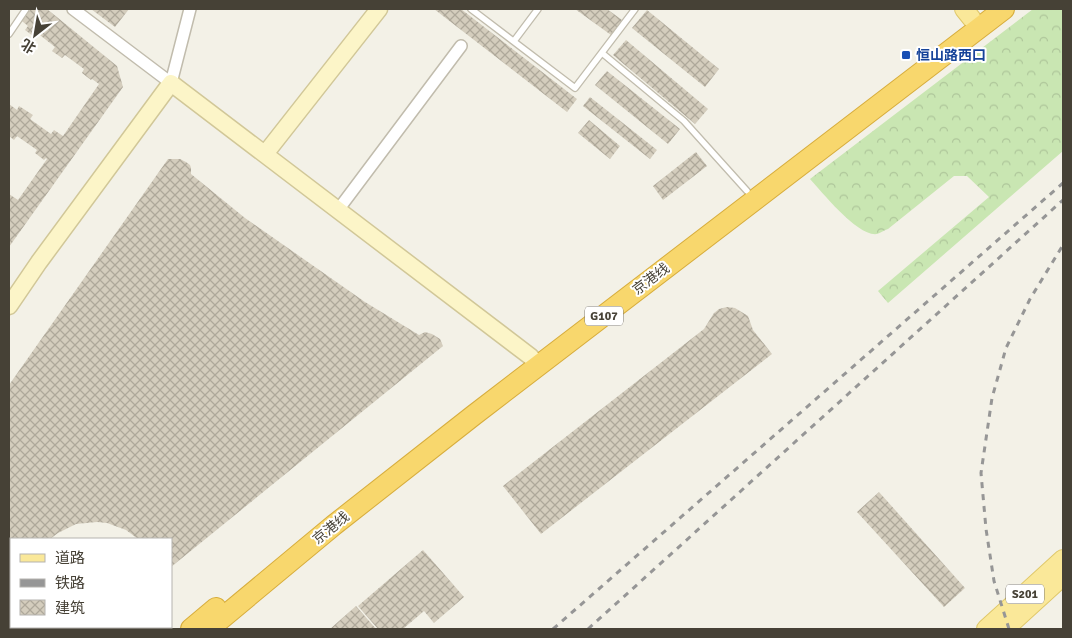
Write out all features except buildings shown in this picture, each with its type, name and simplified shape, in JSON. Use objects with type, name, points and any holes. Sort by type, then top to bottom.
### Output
[{"type":"highway","name":"京港线","points":[[209,629],[334,525],[474,415],[1004,9]]},
{"type":"highway","name":"京港线","points":[[191,629],[327,516],[747,191],[973,12]]},
{"type":"main road","name":"S201","points":[[986,629],[1063,559]]},
{"type":"main road","name":"S201","points":[[1005,629],[1063,576]]},
{"type":"street","points":[[73,9],[531,357]]},
{"type":"street","points":[[9,306],[39,262],[171,84],[190,9]]},
{"type":"street","points":[[265,154],[379,9]]},
{"type":"street","points":[[338,210],[461,46]]},
{"type":"lane","points":[[9,34],[26,9]]},
{"type":"lane","points":[[471,9],[575,88],[635,9]]},
{"type":"lane","points":[[514,41],[538,9]]},
{"type":"lane","points":[[602,53],[684,121],[747,191]]},
{"type":"green space","points":[[1033,9],[1063,9],[1063,151],[888,303],[878,291],[989,197],[967,176],[954,176],[888,229],[877,234],[869,233],[851,221],[831,203],[810,179]]},
{"type":"railway","points":[[553,629],[1063,183]]},
{"type":"railway","points":[[588,629],[1063,200]]},
{"type":"railway","points":[[1009,629],[994,581],[986,529],[981,473],[992,398],[1006,348],[1030,299],[1063,245]]},
{"type":"place","name":"恒山路西口","points":[[906,55]]}]
